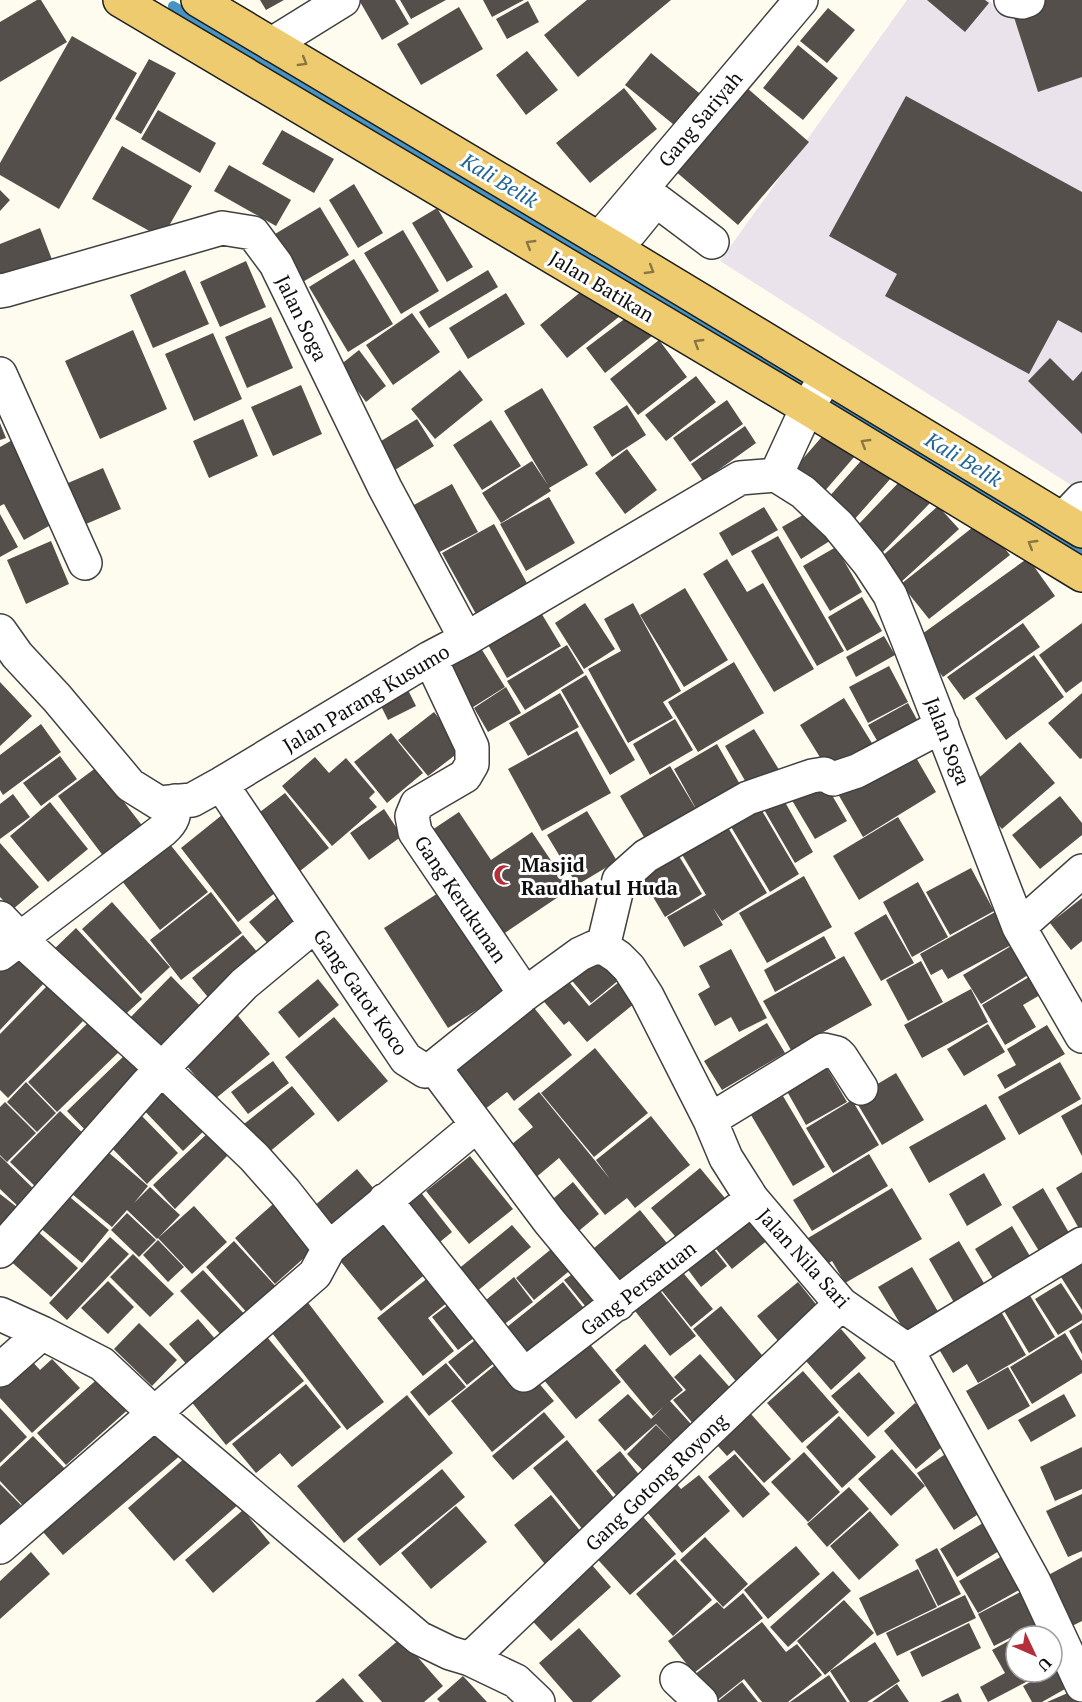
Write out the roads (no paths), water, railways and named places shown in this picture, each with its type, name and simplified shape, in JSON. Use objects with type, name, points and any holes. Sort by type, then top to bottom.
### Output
[{"type":"main road","name":"Jalan Batikan","points":[[120,0],[152,8],[1082,575]]},
{"type":"main road","name":"Jalan Batikan","points":[[198,0],[826,377],[1076,516]]},
{"type":"street","points":[[272,44],[344,0]]},
{"type":"street","name":"Gang Sariyah","points":[[607,244],[801,0]]},
{"type":"street","points":[[1011,0],[1022,2],[1028,0]]},
{"type":"street","points":[[607,244],[656,200],[712,242]]},
{"type":"street","name":"Jalan Soga","points":[[0,291],[222,228],[253,233],[276,264],[385,488],[466,639]]},
{"type":"street","points":[[0,374],[85,562]]},
{"type":"street","points":[[776,475],[807,408],[826,377]]},
{"type":"street","name":"Jalan Soga","points":[[776,475],[803,492],[838,525],[869,563],[890,595],[1019,927],[1082,1036]]},
{"type":"street","name":"Jalan Parang Kusumo","points":[[0,631],[17,655],[57,698],[130,786],[159,802],[192,800],[430,658],[740,478],[776,475]]},
{"type":"street","name":"Gang Kerukunan","points":[[430,658],[472,747],[472,764],[465,776],[417,804],[412,816],[415,832],[525,994]]},
{"type":"street","points":[[618,1304],[549,1221],[434,1067],[525,994],[580,954],[593,948],[603,947],[619,879],[646,856],[748,798],[812,776],[824,774],[833,779],[857,771],[942,726]]},
{"type":"street","name":"Gang Gatot Koco","points":[[221,784],[406,1059],[425,1071],[434,1067]]},
{"type":"street","points":[[175,801],[174,815],[170,824],[163,830],[7,937],[162,1069],[254,1157],[329,1248]]},
{"type":"street","points":[[1019,927],[1082,871]]},
{"type":"street","points":[[0,1251],[162,1069],[244,984],[315,925]]},
{"type":"street","name":"Jalan Nila Sari","points":[[603,947],[629,968],[647,996],[710,1120],[726,1158],[752,1199],[841,1304],[907,1350],[1034,1582],[1082,1685]]},
{"type":"street","points":[[710,1120],[824,1050],[837,1053],[841,1057],[861,1088]]},
{"type":"street","points":[[0,1547],[315,1274],[329,1248],[477,1125]]},
{"type":"street","name":"Gang Persatuan","points":[[386,1200],[524,1375],[752,1199]]},
{"type":"street","points":[[907,1350],[1082,1244]]},
{"type":"street","name":"Gang Gotong Royong","points":[[471,1659],[841,1304]]},
{"type":"street","points":[[0,1314],[102,1364],[155,1414],[419,1638],[450,1653],[471,1659],[516,1681],[535,1701]]},
{"type":"street","points":[[0,1370],[42,1333]]},
{"type":"street","points":[[677,1679],[701,1702]]},
{"type":"waterway","name":"Kali Belik","points":[[173,6],[808,388]]},
{"type":"waterway","name":"Kali Belik","points":[[826,398],[1082,553]]},
{"type":"place","name":"Masjid Raudhatul Huda","points":[[504,875]]}]
